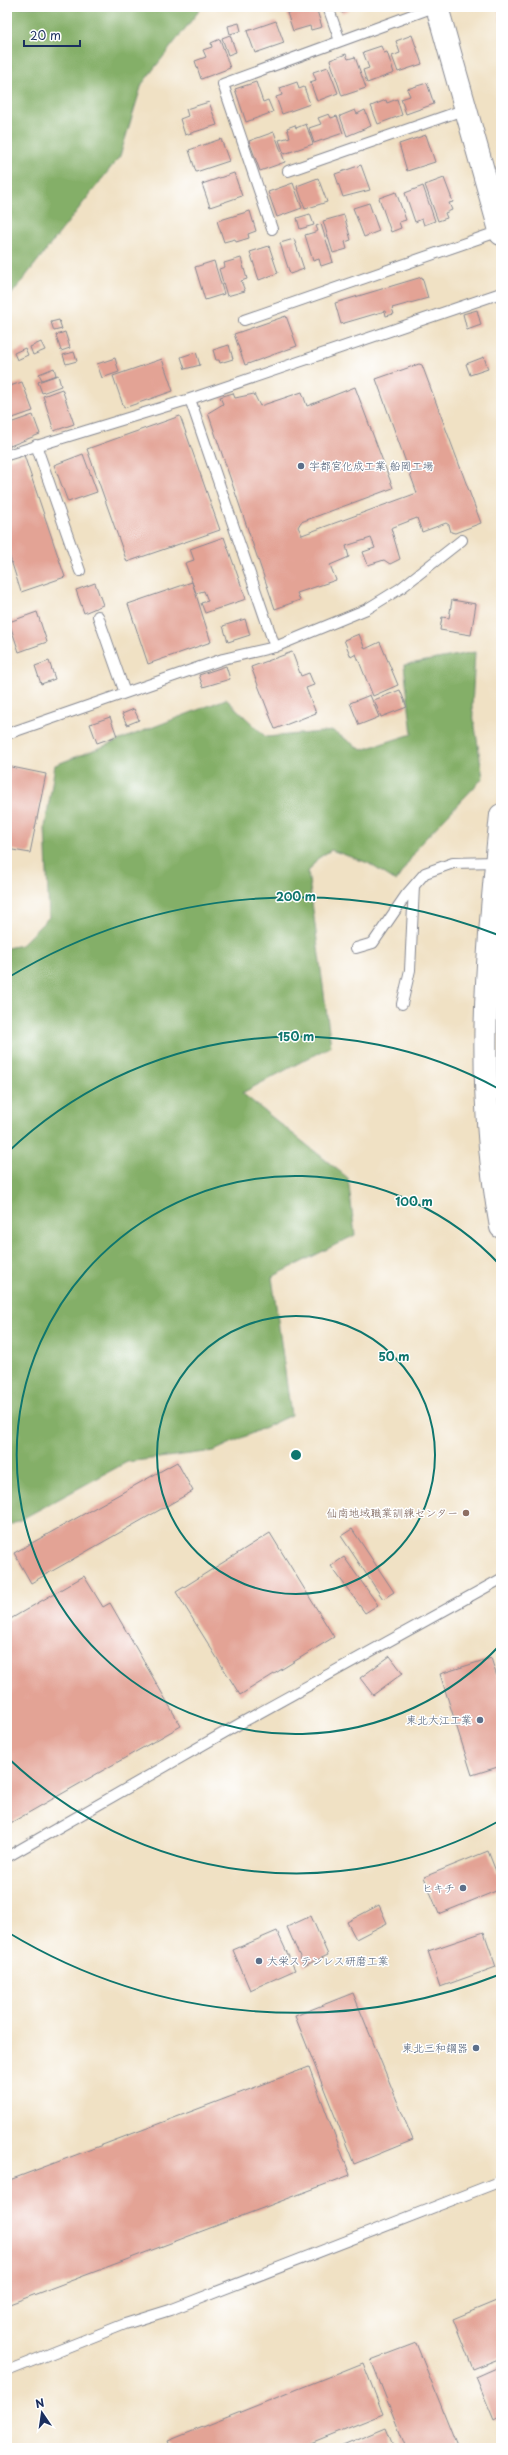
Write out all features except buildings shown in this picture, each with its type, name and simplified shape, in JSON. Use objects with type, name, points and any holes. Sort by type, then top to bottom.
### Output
[{"type":"street","points":[[436,7],[500,233]]},
{"type":"street","points":[[501,815],[490,916],[484,1028],[486,1120],[501,1227]]},
{"type":"lane","points":[[328,7],[340,42]]},
{"type":"lane","points":[[272,229],[223,84],[436,7]]},
{"type":"lane","points":[[288,171],[466,109]]},
{"type":"lane","points":[[244,320],[500,233]]},
{"type":"lane","points":[[7,455],[190,399],[501,293]]},
{"type":"lane","points":[[190,399],[275,647]]},
{"type":"lane","points":[[36,445],[80,571]]},
{"type":"lane","points":[[7,734],[223,659],[275,647],[367,609],[401,588],[462,540]]},
{"type":"lane","points":[[98,616],[125,693]]},
{"type":"lane","points":[[356,948],[373,943],[425,873],[453,863],[496,862]]},
{"type":"lane","points":[[402,1004],[410,970],[414,886]]},
{"type":"lane","points":[[7,1857],[248,1719],[501,1579]]},
{"type":"lane","points":[[7,2371],[125,2324],[170,2310],[501,2181]]},
{"type":"green space","points":[[7,7],[202,7],[142,84],[120,156],[7,300]]},
{"type":"green space","points":[[475,652],[472,707],[483,778],[421,843],[396,881],[368,863],[331,850],[317,859],[308,872],[331,1046],[242,1093],[348,1178],[355,1235],[272,1277],[291,1415],[214,1451],[127,1462],[7,1527],[7,948],[21,945],[49,917],[45,827],[55,765],[226,699],[266,737],[333,731],[362,750],[412,734],[404,665]]},
{"type":"place","name":"宇都宮化成工業 船岡工場","points":[[301,466]]},
{"type":"place","name":"仙南地域職業訓練センター","points":[[466,1513]]},
{"type":"place","name":"東北大江工業","points":[[480,1720]]},
{"type":"place","name":"ヒキチ","points":[[463,1888]]},
{"type":"place","name":"大栄ステンレス研磨工業","points":[[259,1961]]},
{"type":"place","name":"東北三和鋼器","points":[[476,2048]]}]
